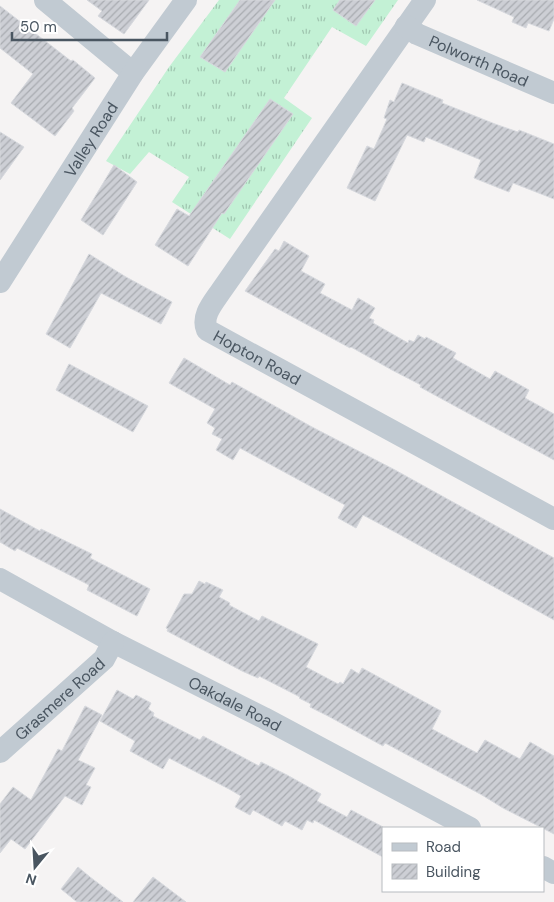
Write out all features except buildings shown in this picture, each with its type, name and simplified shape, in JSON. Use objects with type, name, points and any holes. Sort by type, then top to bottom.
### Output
[{"type":"street","points":[[45,0],[133,73]]},
{"type":"street","name":"Valley Road","points":[[0,282],[133,73],[186,0]]},
{"type":"street","name":"Hopton Road","points":[[425,0],[221,291],[205,316],[204,324],[207,330],[554,519]]},
{"type":"street","name":"Polworth Road","points":[[406,26],[417,34],[554,93]]},
{"type":"street","name":"Oakdale Road","points":[[0,579],[113,642],[264,718],[468,827]]},
{"type":"street","name":"Grasmere Road","points":[[0,752],[104,659],[113,642]]},
{"type":"green space","points":[[219,0],[398,0],[366,46],[332,27],[284,98],[312,118],[230,239],[172,202],[189,177],[149,152],[130,174],[106,161],[169,67]]}]
